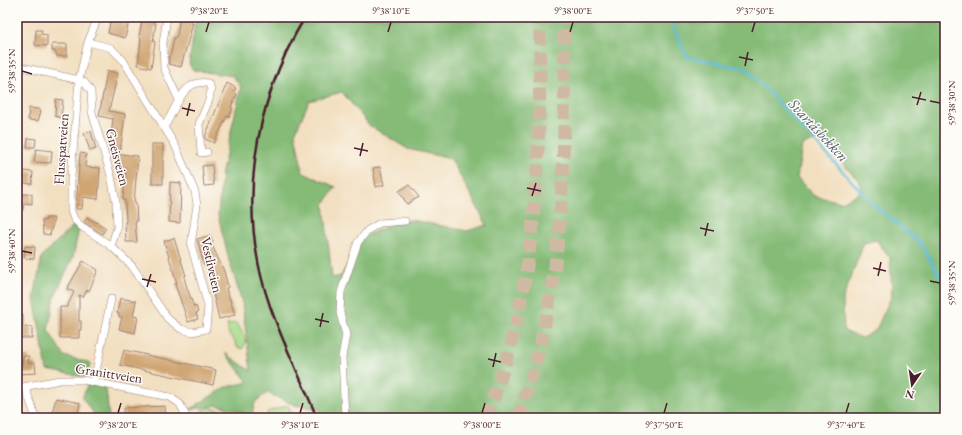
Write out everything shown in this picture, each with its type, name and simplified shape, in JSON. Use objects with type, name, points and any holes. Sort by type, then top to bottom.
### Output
[{"type":"street","name":"Flusspatveien","points":[[74,219],[70,204],[79,80],[88,42],[98,17]]},
{"type":"street","points":[[168,17],[163,43],[164,68],[178,100]]},
{"type":"street","name":"Vestliveien","points":[[74,219],[84,229],[111,246],[132,266],[168,319],[181,329],[192,332],[206,329],[208,306],[191,244],[197,205],[195,192],[182,159],[119,55],[105,45],[88,42]]},
{"type":"street","points":[[17,66],[79,80]]},
{"type":"street","name":"Gneisveien","points":[[79,80],[84,82],[91,91],[92,112],[112,182],[116,202],[117,228],[111,246]]},
{"type":"street","points":[[164,127],[172,116],[178,100],[183,92],[194,83],[208,83],[211,89],[209,100],[198,124],[201,153],[207,152]]},
{"type":"street","points":[[345,418],[342,357],[346,335],[340,313],[341,292],[358,242],[368,230],[380,223],[405,221]]},
{"type":"street","points":[[94,382],[111,299]]},
{"type":"street","name":"Granittveien","points":[[17,388],[60,380],[94,382],[170,397],[180,404],[186,418]]},
{"type":"street","points":[[25,387],[36,418]]},
{"type":"green space","points":[[196,17],[945,17],[945,418],[323,418],[319,409],[295,405],[267,393],[255,402],[251,418],[234,409],[216,405],[189,410],[224,388],[248,382],[225,353],[251,371],[242,302],[229,260],[218,215],[222,172],[241,87],[233,76],[193,70],[189,64]],"holes":[[[342,92],[370,126],[408,149],[451,159],[487,225],[467,231],[412,220],[394,223],[363,237],[341,276],[332,278],[324,204],[336,187],[303,173],[295,133],[309,101]],[[820,139],[858,180],[862,190],[854,196],[841,202],[814,196],[797,178],[802,145]],[[876,240],[890,257],[892,295],[876,330],[862,338],[844,331],[843,298],[864,243]]]},
{"type":"green space","points":[[74,225],[79,229],[73,257],[55,296],[48,330],[64,356],[91,363],[85,377],[47,370],[34,298],[42,256]]},
{"type":"green space","points":[[236,323],[244,335],[246,343],[242,349],[237,347],[233,338],[229,335],[227,324]]},
{"type":"green space","points":[[88,384],[106,388],[109,418],[97,418],[82,398]]},
{"type":"green space","points":[[288,405],[293,418],[268,418],[267,412]]},
{"type":"green space","points":[[210,407],[220,410],[222,418],[202,418],[202,410]]},
{"type":"building","points":[[111,17],[130,17],[125,38],[108,33]]},
{"type":"building","points":[[143,17],[155,17],[154,23],[156,23],[151,68],[138,65],[141,39],[139,36]]},
{"type":"building","points":[[180,17],[192,17],[191,23],[193,23],[181,67],[169,64],[169,57],[174,38],[177,36]]},
{"type":"building","points":[[36,30],[42,30],[41,34],[47,35],[47,46],[35,45]]},
{"type":"building","points":[[52,44],[67,44],[67,56],[57,56],[55,51],[52,51]]},
{"type":"building","points":[[107,71],[118,73],[109,111],[125,114],[120,154],[138,156],[134,202],[136,202],[137,222],[135,222],[137,242],[126,242],[125,200],[123,200],[126,167],[117,166],[118,160],[111,158],[112,152],[109,152],[113,119],[99,116]]},
{"type":"building","points":[[227,83],[236,88],[234,92],[237,94],[231,107],[233,108],[229,117],[227,116],[214,143],[205,139],[205,137]]},
{"type":"building","points":[[56,99],[63,100],[61,118],[55,116]]},
{"type":"building","points":[[29,108],[39,109],[41,111],[38,121],[28,120]]},
{"type":"building","points":[[91,131],[96,149],[90,151],[84,133]]},
{"type":"building","points":[[28,138],[36,139],[35,147],[27,147]]},
{"type":"building","points":[[152,144],[163,144],[163,184],[152,184]]},
{"type":"building","points":[[36,149],[52,151],[51,163],[34,162]]},
{"type":"building","points":[[80,153],[86,154],[85,167],[100,168],[98,199],[83,197],[82,209],[76,209]]},
{"type":"building","points":[[212,165],[214,185],[204,186],[202,166]]},
{"type":"building","points":[[380,167],[384,185],[376,187],[373,168]]},
{"type":"building","points":[[23,171],[33,172],[32,184],[22,183]]},
{"type":"building","points":[[170,182],[181,183],[180,223],[169,222]]},
{"type":"building","points":[[409,185],[419,197],[407,204],[399,191]]},
{"type":"building","points":[[22,194],[32,194],[32,204],[24,203],[23,210],[17,209],[17,200],[21,200]]},
{"type":"building","points":[[87,217],[106,228],[102,234],[84,222]]},
{"type":"building","points":[[46,218],[54,218],[50,235],[43,234],[42,220],[45,221]]},
{"type":"building","points":[[210,235],[213,242],[211,243],[224,271],[228,287],[226,288],[235,315],[219,319],[213,293],[213,282],[207,267],[204,265],[197,239]]},
{"type":"building","points":[[174,238],[186,276],[184,277],[187,288],[194,307],[196,306],[198,312],[196,313],[198,319],[188,322],[175,284],[177,283],[164,241]]},
{"type":"building","points":[[25,246],[35,247],[34,259],[24,258]]},
{"type":"building","points":[[83,261],[98,270],[89,291],[87,290],[83,297],[79,295],[79,321],[81,321],[81,330],[79,330],[79,338],[60,338],[60,307],[67,307],[74,292],[67,289]]},
{"type":"building","points":[[120,298],[136,301],[133,316],[138,317],[135,333],[119,329],[122,317],[119,317],[119,314],[117,313]]},
{"type":"building","points":[[17,314],[23,314],[23,327],[32,327],[32,338],[17,338]]},
{"type":"building","points":[[124,350],[216,370],[213,385],[120,365]]},
{"type":"building","points":[[23,356],[29,356],[28,363],[35,363],[36,373],[17,374],[17,365],[22,365]]},
{"type":"building","points":[[56,398],[80,403],[77,418],[51,416]]},
{"type":"building","points":[[165,406],[166,418],[124,418],[124,408]]},
{"type":"waterway","name":"Svartåsbekken","points":[[669,17],[687,57],[747,69],[874,205],[919,242],[945,284]]},
{"type":"tunnel","points":[[486,418],[504,369],[517,320],[533,220],[539,120],[540,17]]},
{"type":"tunnel","points":[[518,418],[534,368],[546,319],[560,220],[564,120],[564,17]]},
{"type":"railway","points":[[305,17],[287,50],[273,85],[262,121],[255,158],[252,195],[254,232],[260,269],[270,306],[317,418]]}]
